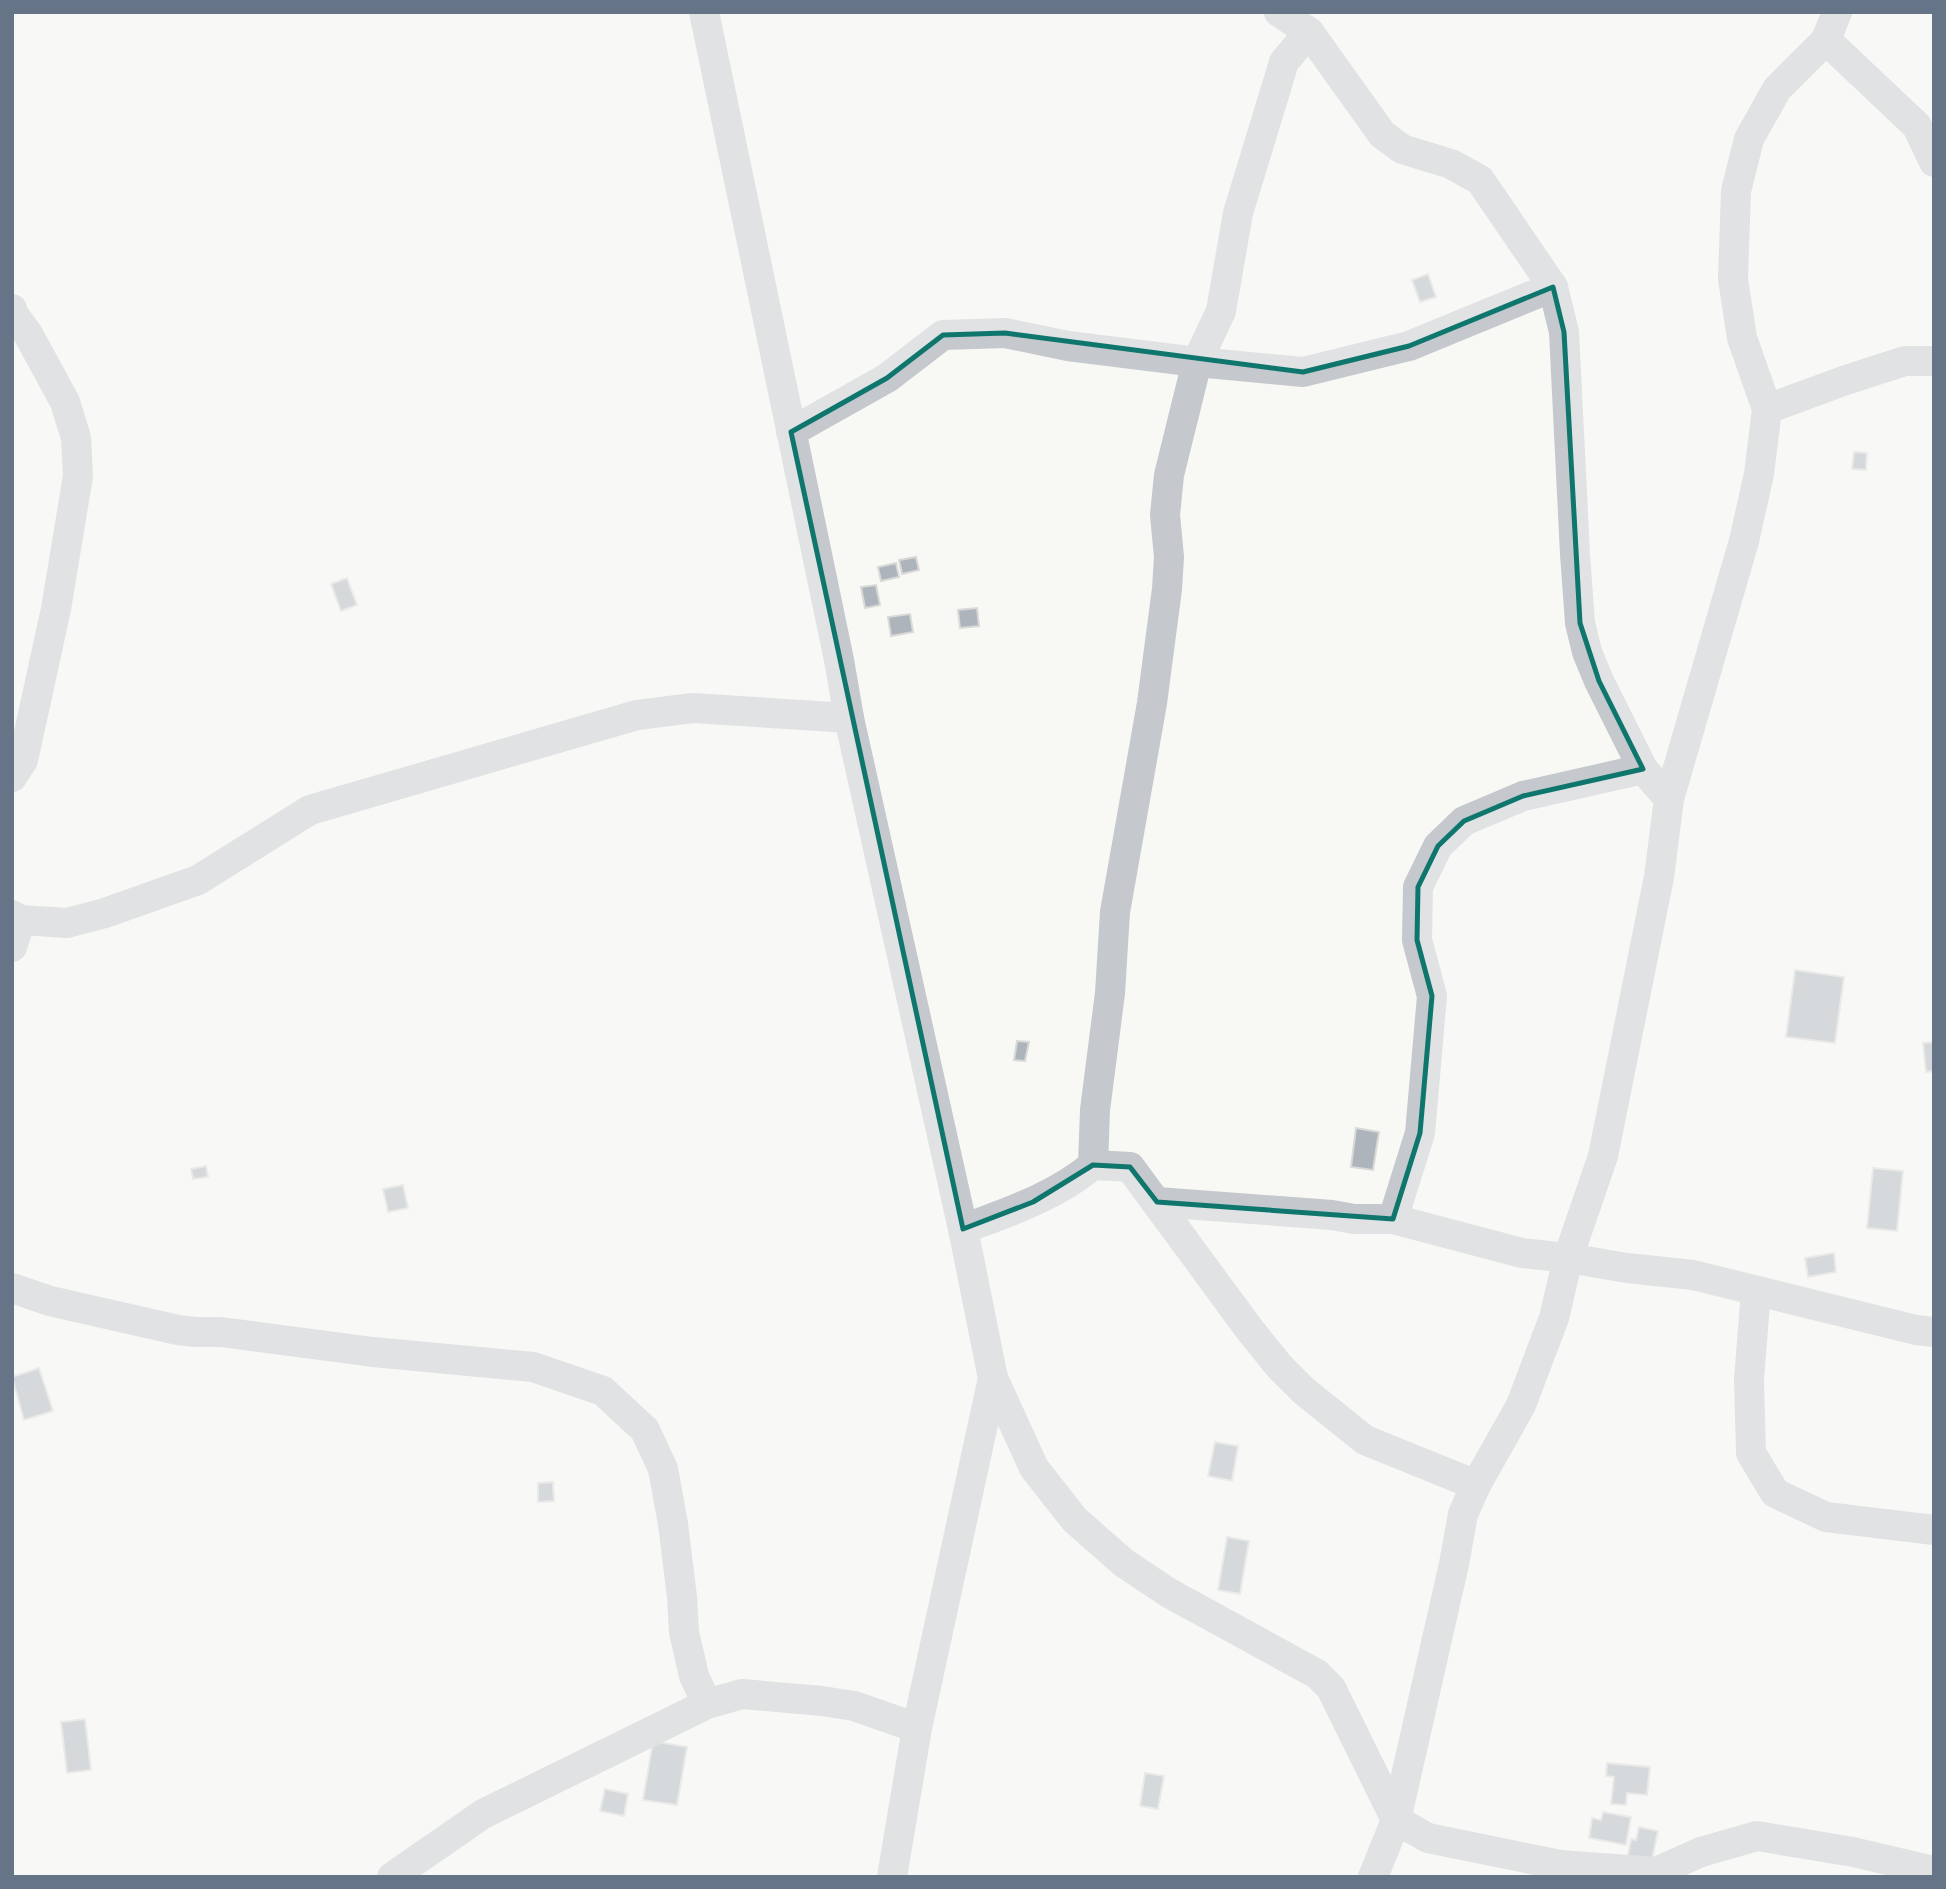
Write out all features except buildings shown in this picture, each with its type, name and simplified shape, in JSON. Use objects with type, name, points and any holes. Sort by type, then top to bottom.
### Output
[{"type":"street","points":[[704,12],[849,718],[963,1228],[993,1378],[1034,1468],[1075,1520],[1124,1563],[1169,1593],[1317,1674],[1331,1688],[1395,1820],[1428,1838],[1560,1865],[1656,1872],[1701,1852],[1757,1836],[1853,1852],[1934,1871]]},
{"type":"street","points":[[1279,12],[1308,33],[1382,134],[1402,149],[1451,164],[1479,180],[1553,287],[1564,332],[1580,623],[1587,652],[1643,769],[1669,799]]},
{"type":"street","points":[[1373,1877],[1395,1820],[1463,1514],[1476,1485],[1521,1405],[1554,1318],[1568,1258],[1602,1156],[1658,877],[1669,799],[1744,541],[1759,474],[1767,410],[1742,338],[1733,279],[1736,191],[1749,139],[1777,89],[1826,40],[1837,12]]},
{"type":"street","points":[[1093,1165],[1095,1110],[1110,993],[1115,912],[1152,703],[1167,589],[1169,557],[1165,515],[1169,475],[1197,362],[1221,311],[1238,213],[1284,62],[1308,33]]},
{"type":"street","points":[[1826,40],[1925,123],[1934,162]]},
{"type":"street","points":[[791,432],[887,378],[943,335],[1005,333],[1069,346],[1303,372],[1409,346],[1553,287]]},
{"type":"street","points":[[12,309],[65,402],[76,438],[78,475],[56,609],[29,734],[23,760],[12,777]]},
{"type":"street","points":[[1767,410],[1905,361],[1934,360]]},
{"type":"street","points":[[15,927],[67,923],[105,913],[198,880],[310,810],[637,715],[693,708],[849,718]]},
{"type":"street","points":[[1393,1219],[1420,1133],[1432,996],[1417,940],[1418,887],[1438,846],[1464,821],[1523,796],[1643,769]]},
{"type":"street","points":[[1095,1110],[1130,1167],[1250,1330],[1279,1366],[1304,1391],[1365,1440],[1476,1485]]},
{"type":"street","points":[[963,1228],[1033,1202],[1077,1179],[1093,1165],[1130,1167]]},
{"type":"street","points":[[1157,1202],[1354,1219],[1393,1219],[1522,1253],[1693,1275],[1916,1330],[1934,1332]]},
{"type":"street","points":[[12,1288],[50,1301],[178,1330],[221,1332],[373,1352],[533,1367],[603,1391],[645,1430],[663,1469],[682,1597],[684,1632],[694,1676],[707,1704]]},
{"type":"street","points":[[1756,1291],[1749,1379],[1751,1453],[1775,1493],[1826,1517],[1934,1530]]},
{"type":"street","points":[[892,1877],[917,1728],[993,1378]]},
{"type":"street","points":[[392,1877],[483,1814],[707,1704],[742,1694],[854,1706],[917,1728]]},
{"type":"highlighted area","points":[[1553,287],[1564,332],[1580,623],[1599,681],[1643,769],[1523,796],[1464,821],[1438,846],[1418,887],[1417,940],[1432,996],[1420,1133],[1393,1219],[1157,1202],[1130,1167],[1093,1165],[1033,1202],[963,1229],[791,432],[887,378],[943,335],[1005,333],[1303,372],[1409,346]]}]
